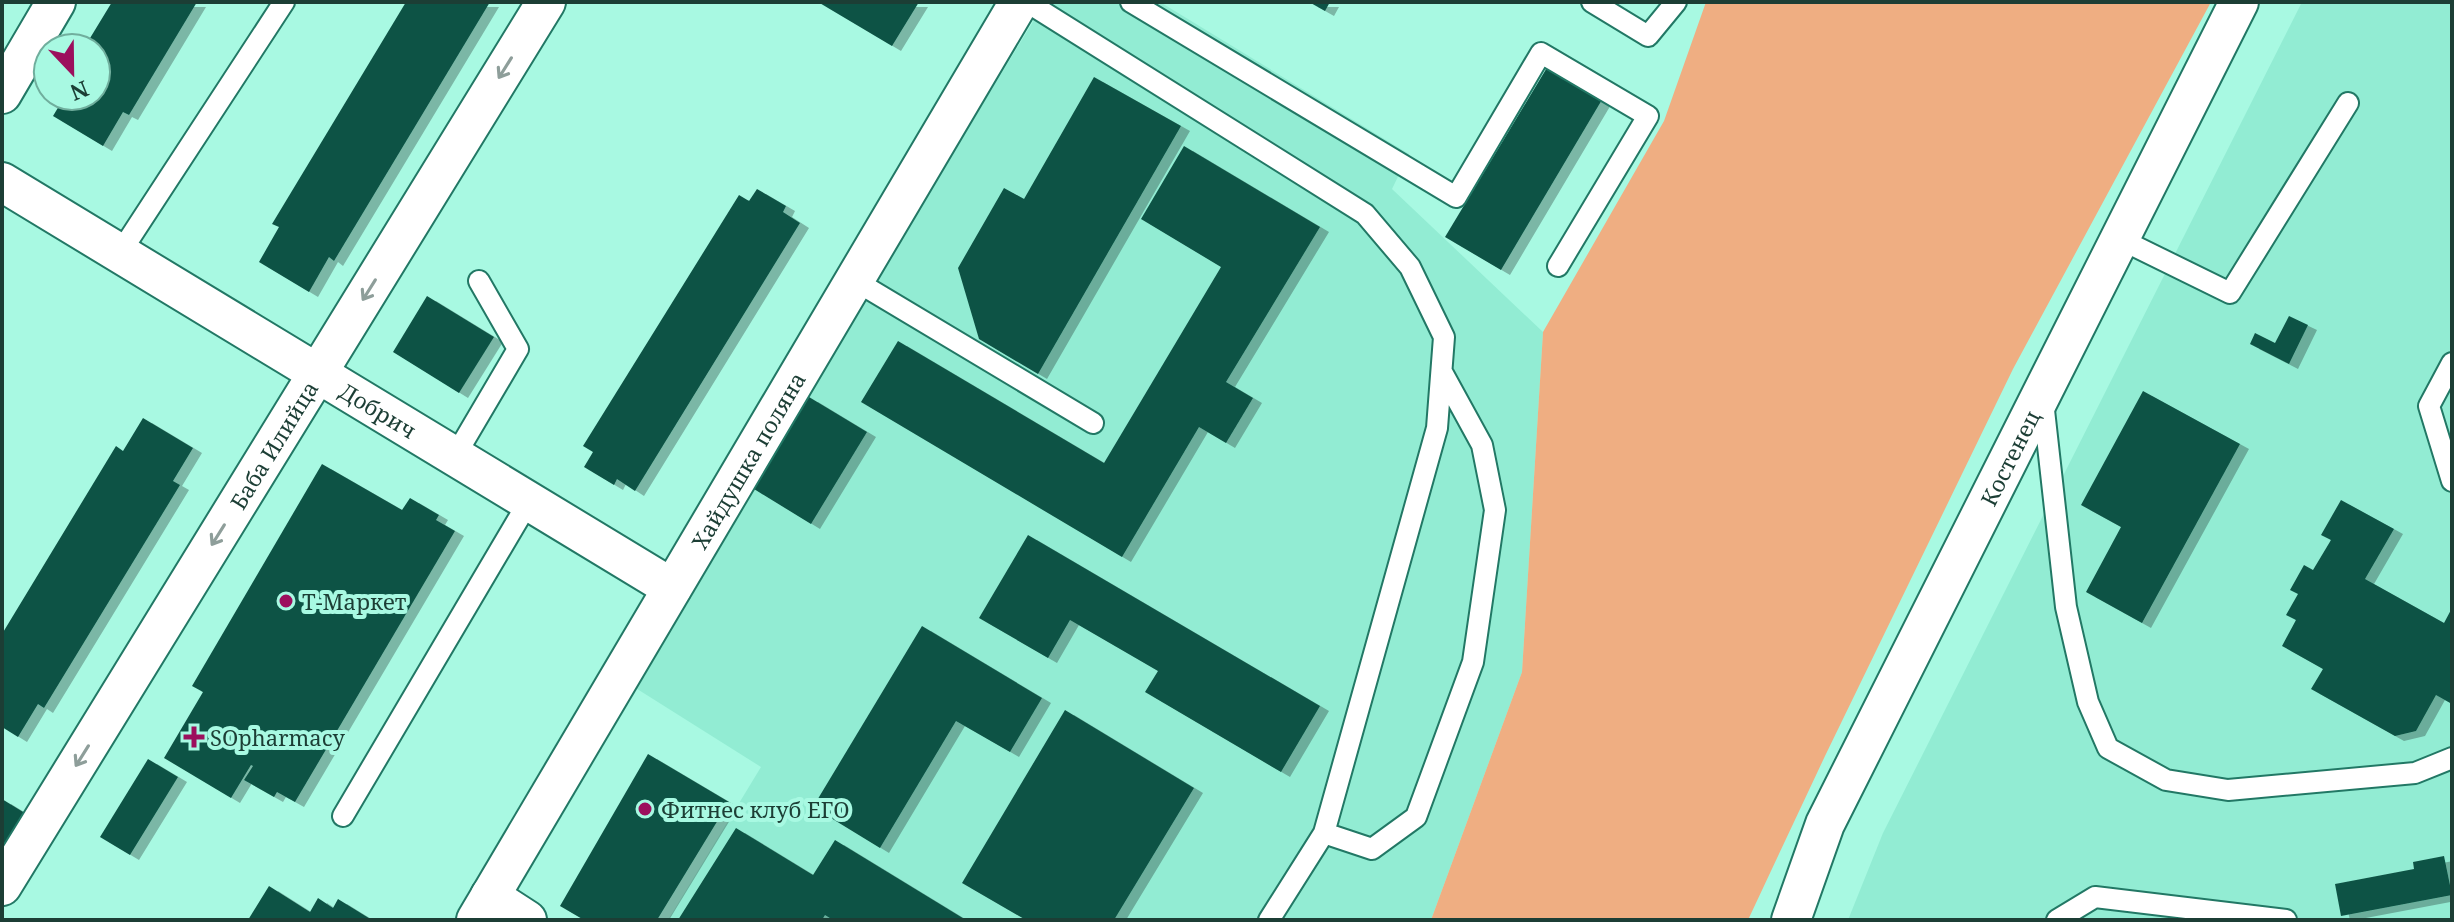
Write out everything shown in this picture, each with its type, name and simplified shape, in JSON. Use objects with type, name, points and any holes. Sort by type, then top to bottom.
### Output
[{"type":"street","points":[[2,94],[56,2]]},
{"type":"street","name":"Баба Илийца","points":[[2,886],[546,2]]},
{"type":"street","name":"Хайдушка поляна","points":[[483,908],[1019,2]]},
{"type":"street","name":"Костенец","points":[[1791,920],[1825,824],[2239,2]]},
{"type":"street","name":"Добрич","points":[[2,182],[672,588]]},
{"type":"street","points":[[483,908],[527,920]]},
{"type":"lane","points":[[120,253],[284,2]]},
{"type":"lane","points":[[1027,2],[1365,214],[1410,267],[1444,337],[1437,428],[1324,833],[1269,920]]},
{"type":"lane","points":[[1131,2],[1456,197],[1541,53],[1648,116],[1558,266]]},
{"type":"lane","points":[[1592,2],[1648,36],[1676,2]]},
{"type":"lane","points":[[2120,239],[2230,293],[2348,103]]},
{"type":"lane","points":[[854,280],[1093,423]]},
{"type":"lane","points":[[455,456],[518,349],[479,281]]},
{"type":"lane","points":[[2452,363],[2429,406],[2452,481]]},
{"type":"lane","points":[[1324,833],[1372,849],[1416,817],[1473,662],[1495,510],[1482,445],[1442,372]]},
{"type":"lane","points":[[2042,394],[2066,607],[2088,702],[2108,748],[2166,780],[2228,790],[2415,773],[2452,758]]},
{"type":"lane","points":[[343,816],[529,501]]},
{"type":"lane","points":[[2057,920],[2095,897],[2286,920]]},
{"type":"shaded area","points":[[1045,2],[1160,2],[1409,154],[1392,189],[1543,332],[1522,672],[1431,920],[668,920],[761,767],[634,687],[813,382]]},
{"type":"shaded area","points":[[1706,2],[2211,2],[2013,369],[1748,920],[1431,920],[1522,672],[1543,332],[1664,121]]},
{"type":"shaded area","points":[[2302,2],[2452,2],[2452,920],[1848,920],[1883,833]]},
{"type":"building","points":[[112,2],[197,2],[129,115],[123,112],[103,146],[53,116],[55,112],[112,112],[112,32],[94,32]]},
{"type":"building","points":[[406,2],[490,2],[334,261],[329,257],[309,292],[259,262],[279,227],[272,224]]},
{"type":"building","points":[[818,2],[919,2],[892,46]]},
{"type":"building","points":[[1309,2],[1330,2],[1325,11]]},
{"type":"building","points":[[1548,66],[1603,98],[1501,270],[1445,237]]},
{"type":"building","points":[[1094,77],[1181,126],[1038,374],[979,339],[958,268],[1004,188],[1024,199]]},
{"type":"building","points":[[1184,146],[1320,227],[1226,382],[1253,398],[1226,443],[1199,427],[1122,557],[861,402],[898,341],[1104,463],[1221,267],[1141,219]]},
{"type":"building","points":[[757,189],[786,206],[783,212],[800,223],[635,491],[617,479],[614,485],[584,467],[593,452],[583,446],[739,195],[749,201]]},
{"type":"building","points":[[427,296],[494,337],[459,393],[393,352]]},
{"type":"building","points":[[2289,316],[2308,325],[2289,364],[2250,344],[2255,333],[2275,343]]},
{"type":"building","points":[[2143,391],[2240,444],[2142,623],[2086,592],[2121,527],[2081,505]]},
{"type":"building","points":[[809,397],[867,432],[811,524],[754,489]]},
{"type":"building","points":[[143,418],[193,448],[173,481],[180,485],[44,708],[38,704],[18,737],[2,727],[2,634],[116,446],[123,451]]},
{"type":"building","points":[[322,464],[402,510],[410,498],[439,515],[436,520],[455,531],[295,802],[277,792],[274,797],[244,780],[251,765],[231,798],[164,758],[203,692],[192,686]]},
{"type":"building","points":[[2341,500],[2394,529],[2365,579],[2444,623],[2452,608],[2452,704],[2436,695],[2416,731],[2395,736],[2311,689],[2323,669],[2282,646],[2296,620],[2286,615],[2298,594],[2290,590],[2304,565],[2313,570],[2331,540],[2321,535]]},
{"type":"building","points":[[1028,535],[1320,706],[1281,772],[1145,692],[1158,671],[1070,620],[1048,658],[979,618]]},
{"type":"building","points":[[922,626],[1042,698],[1010,752],[956,721],[880,848],[813,807]]},
{"type":"building","points":[[1065,710],[1194,788],[1114,920],[1026,920],[962,883]]},
{"type":"building","points":[[648,754],[729,802],[657,920],[584,920],[560,906]]},
{"type":"building","points":[[148,759],[178,777],[130,855],[100,837]]},
{"type":"building","points":[[2,799],[28,815],[2,856]]},
{"type":"building","points":[[736,828],[813,875],[835,840],[966,920],[833,920],[825,915],[822,920],[678,920]]},
{"type":"building","points":[[2444,856],[2452,895],[2341,916],[2335,884],[2414,869],[2413,862]]},
{"type":"building","points":[[269,886],[310,912],[318,898],[333,908],[338,899],[372,920],[248,920]]},
{"type":"place","name":"Т-Маркет","points":[[286,601]]},
{"type":"place","name":"SOpharmacy","points":[[194,737]]},
{"type":"place","name":"Фитнес клуб ЕГО","points":[[645,809]]}]
